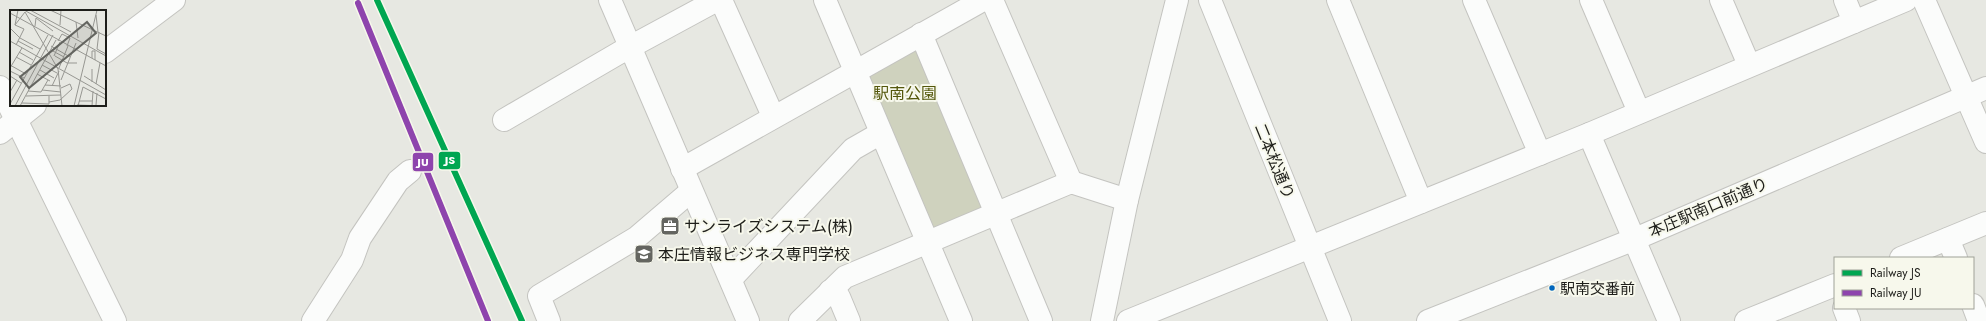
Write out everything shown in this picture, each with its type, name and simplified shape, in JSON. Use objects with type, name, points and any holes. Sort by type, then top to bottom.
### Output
[{"type":"street","points":[[106,51],[174,0]]},
{"type":"street","points":[[610,0],[691,191],[731,278],[748,321]]},
{"type":"street","points":[[504,120],[631,47],[717,0]]},
{"type":"street","points":[[721,0],[773,116]]},
{"type":"street","points":[[825,0],[960,321]]},
{"type":"street","points":[[682,169],[773,116],[856,72],[983,0]]},
{"type":"street","points":[[992,0],[1071,182]]},
{"type":"street","points":[[1102,321],[1127,200],[1177,0]]},
{"type":"street","name":"二本松通り","points":[[1210,0],[1340,321]]},
{"type":"street","points":[[1474,0],[1540,154]]},
{"type":"street","points":[[1592,0],[1639,112]]},
{"type":"street","points":[[1721,0],[1749,65]]},
{"type":"street","points":[[1845,0],[1854,22]]},
{"type":"street","points":[[1128,321],[1589,134],[1749,65],[1906,0]]},
{"type":"street","points":[[1924,0],[1977,92],[1986,142]]},
{"type":"street","points":[[1343,2],[1421,202]]},
{"type":"street","points":[[921,34],[1041,321]]},
{"type":"street","points":[[0,87],[8,126],[115,321]]},
{"type":"street","name":"本庄駅南口前通り","points":[[1428,321],[1635,239],[1977,92]]},
{"type":"street","points":[[8,126],[35,106]]},
{"type":"street","points":[[731,278],[853,149],[881,133]]},
{"type":"street","points":[[1589,134],[1669,321]]},
{"type":"street","points":[[313,321],[352,260],[360,238],[398,181],[410,171]]},
{"type":"street","points":[[800,321],[845,276],[1071,182],[1127,200]]},
{"type":"street","points":[[549,321],[539,296],[636,238],[691,191]]},
{"type":"street","points":[[1906,257],[1952,248],[1986,223]]},
{"type":"street","points":[[1746,321],[1834,285]]},
{"type":"street","points":[[830,291],[839,297],[849,321]]},
{"type":"street","points":[[1974,308],[1979,321]]},
{"type":"street","points":[[1844,309],[1849,321]]},
{"type":"green space","name":"駅南公園","points":[[914,42],[989,206],[934,233],[864,73]]},
{"type":"rail line","name":"JS","points":[[377,0],[522,321]]},
{"type":"rail line","name":"JU","points":[[358,3],[488,321]]},
{"type":"place","name":"サンライズシステム(株)","points":[[670,226]]},
{"type":"place","name":"本庄情報ビジネス専門学校","points":[[644,254]]},
{"type":"place","name":"駅南交番前","points":[[1552,288]]}]
